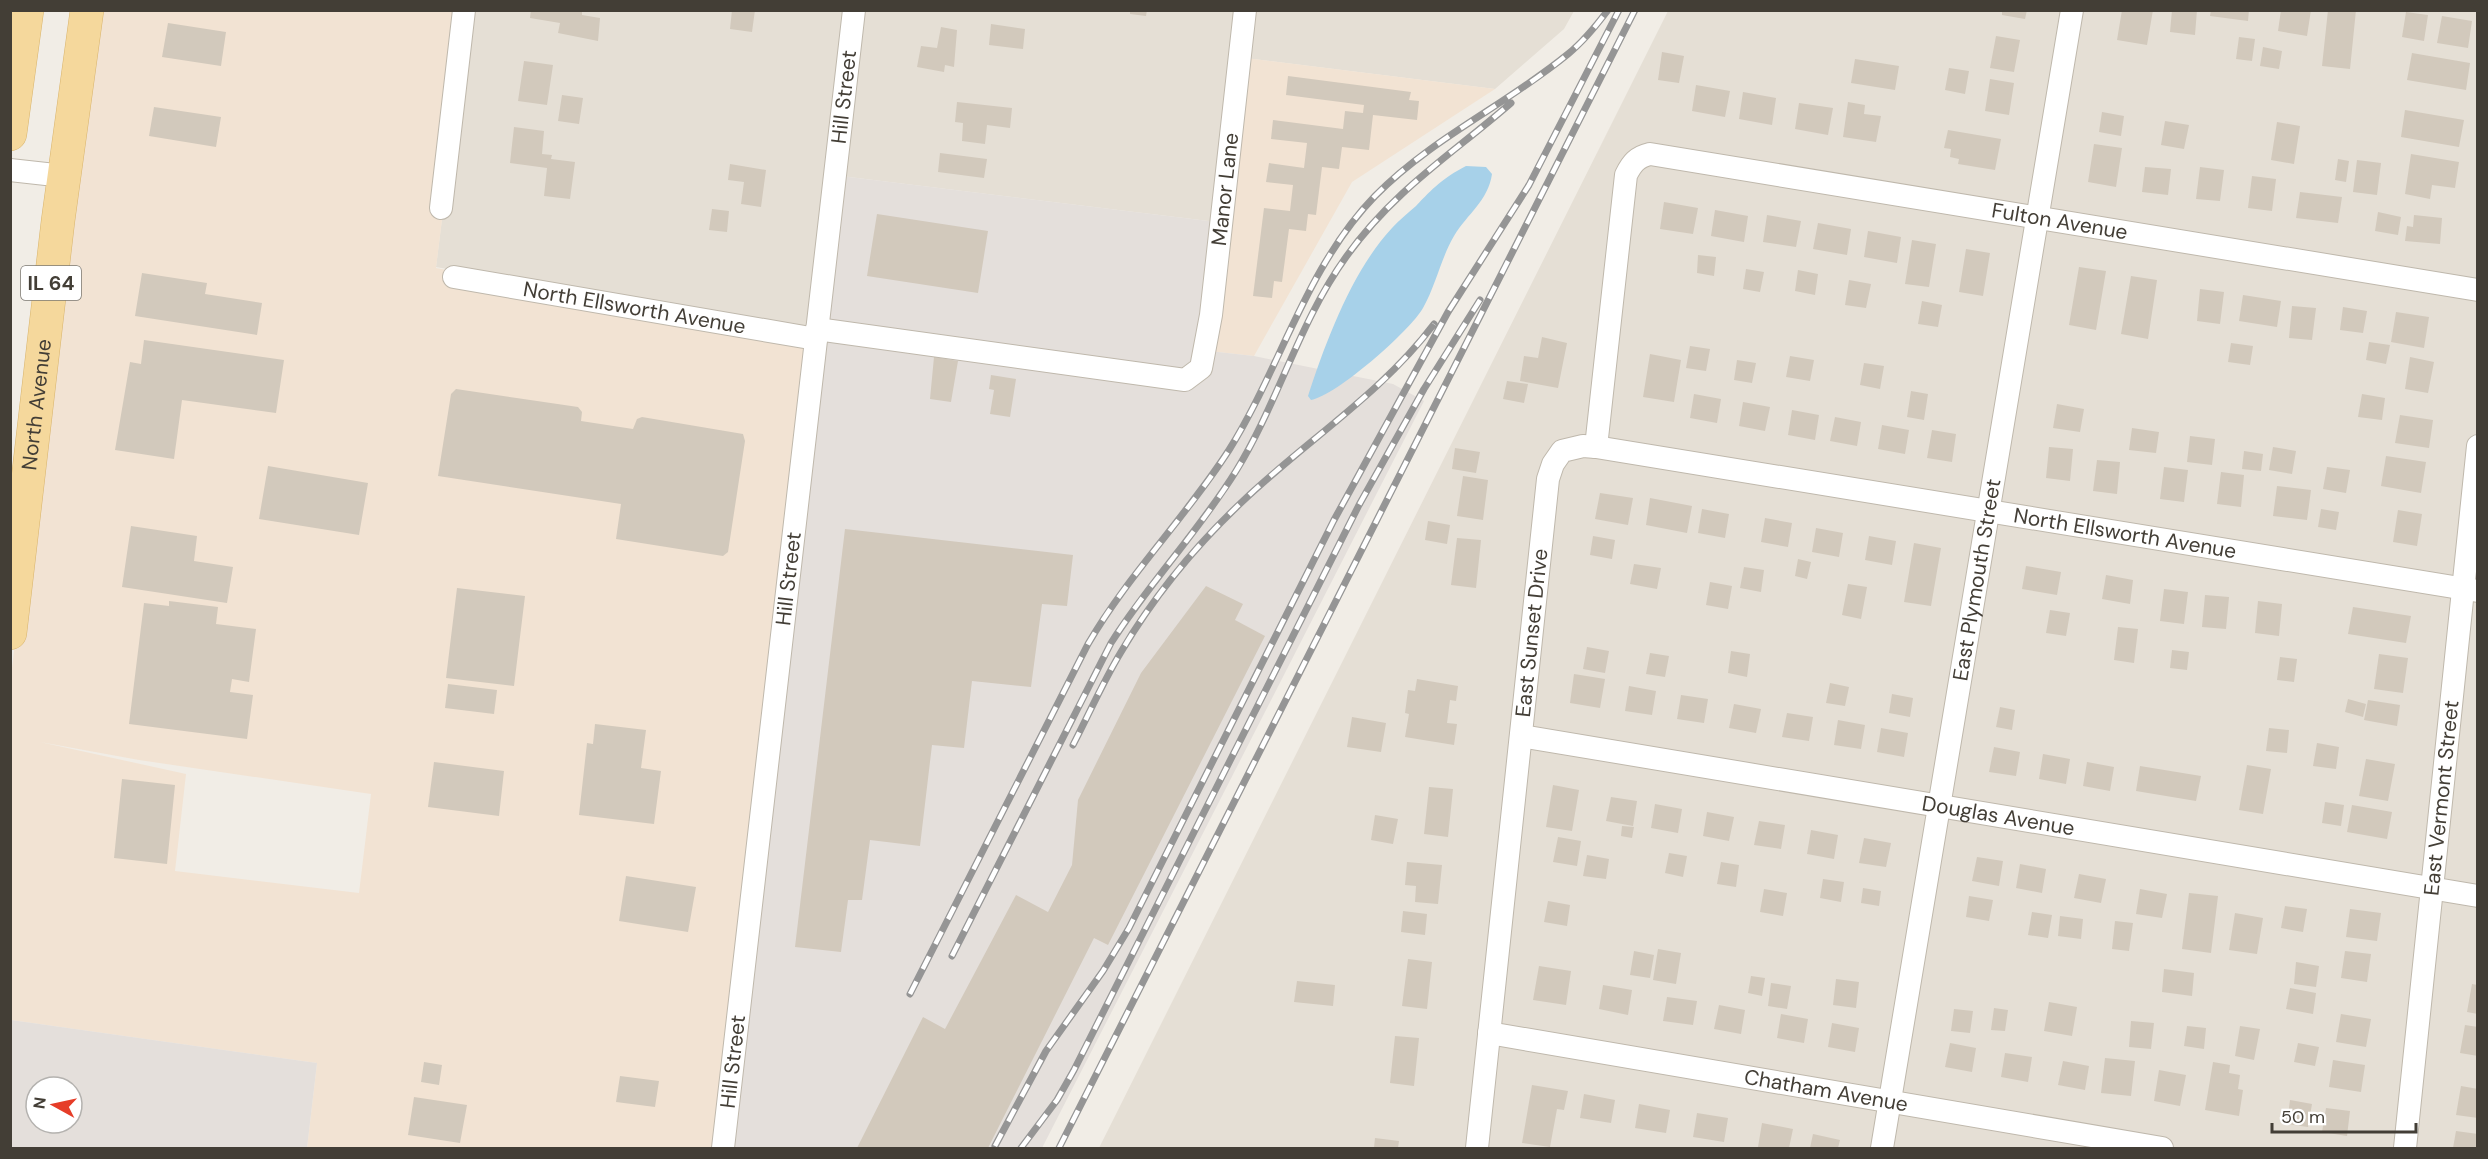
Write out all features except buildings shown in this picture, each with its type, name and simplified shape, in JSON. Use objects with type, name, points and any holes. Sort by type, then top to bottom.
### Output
[{"type":"main road","points":[[10,134],[27,10]]},
{"type":"main road","name":"IL 64","points":[[64,176],[87,10]]},
{"type":"main road","name":"North Avenue","points":[[10,633],[64,176]]},
{"type":"street","points":[[441,208],[464,10]]},
{"type":"street","name":"Hill Street","points":[[723,1149],[854,10]]},
{"type":"street","name":"Manor Lane","points":[[1201,368],[1211,315],[1245,10]]},
{"type":"street","name":"East Plymouth Street","points":[[1882,1149],[2072,10]]},
{"type":"street","name":"Fulton Avenue","points":[[1596,447],[1626,175],[1631,164],[1640,156],[1661,154],[2478,290]]},
{"type":"street","points":[[10,170],[64,176]]},
{"type":"street","name":"North Ellsworth Avenue","points":[[454,277],[816,334],[1185,380],[1201,368]]},
{"type":"street","name":"East Sunset Drive","points":[[1477,1149],[1548,479],[1553,464],[1562,451],[1583,446],[1596,447]]},
{"type":"street","name":"East Vermont Street","points":[[2405,1149],[2432,888],[2470,589],[2478,446]]},
{"type":"street","name":"North Ellsworth Avenue","points":[[1596,447],[2470,589]]},
{"type":"street","name":"Douglas Avenue","points":[[1521,736],[2478,896]]},
{"type":"street","name":"Chatham Avenue","points":[[1489,1033],[2162,1149]]},
{"type":"shaded area","points":[[92,11],[468,11],[436,268],[822,344],[722,1148],[307,1148],[317,1063],[11,1020],[11,676]],"holes":[[[40,742],[139,760],[371,794],[359,893],[175,871],[186,774]]]},
{"type":"shaded area","points":[[468,11],[847,11],[810,333],[436,267]]},
{"type":"shaded area","points":[[860,11],[1574,11],[1564,29],[1495,89],[1245,58],[1225,223],[841,176]]},
{"type":"shaded area","points":[[1668,11],[2063,11],[1875,1148],[1099,1148]]},
{"type":"shaded area","points":[[2079,11],[2477,11],[2477,1148],[1888,1148]]},
{"type":"shaded area","points":[[1245,58],[1495,89],[1352,182],[1254,356],[1209,351]]},
{"type":"shaded area","points":[[841,176],[1225,223],[1209,351],[1254,356],[1393,384],[1424,401],[1042,1148],[722,1148]]},
{"type":"shaded area","points":[[11,1020],[317,1063],[307,1148],[11,1148]]},
{"type":"water","points":[[1466,166],[1486,167],[1492,174],[1490,183],[1482,199],[1454,236],[1423,308],[1404,332],[1372,361],[1337,387],[1311,400],[1308,396],[1332,330],[1353,286],[1378,245],[1398,222],[1439,184]]},
{"type":"railway","points":[[910,994],[1088,644],[1121,594],[1229,450],[1264,385],[1312,286],[1330,254],[1351,224],[1397,175],[1568,54],[1608,10]]},
{"type":"railway","points":[[995,1146],[1046,1051],[1103,971],[1129,928],[1334,520],[1448,312],[1529,185],[1619,10]]},
{"type":"railway","points":[[1059,1148],[1635,10]]},
{"type":"railway","points":[[952,956],[1111,643],[1236,471],[1251,445],[1315,308],[1346,257],[1364,233],[1403,193],[1511,103]]},
{"type":"railway","points":[[1021,1148],[1057,1100],[1074,1070],[1359,505],[1424,389],[1480,300]]},
{"type":"railway","points":[[1073,745],[1108,675],[1134,631],[1193,553],[1268,478],[1391,372],[1434,324]]}]
